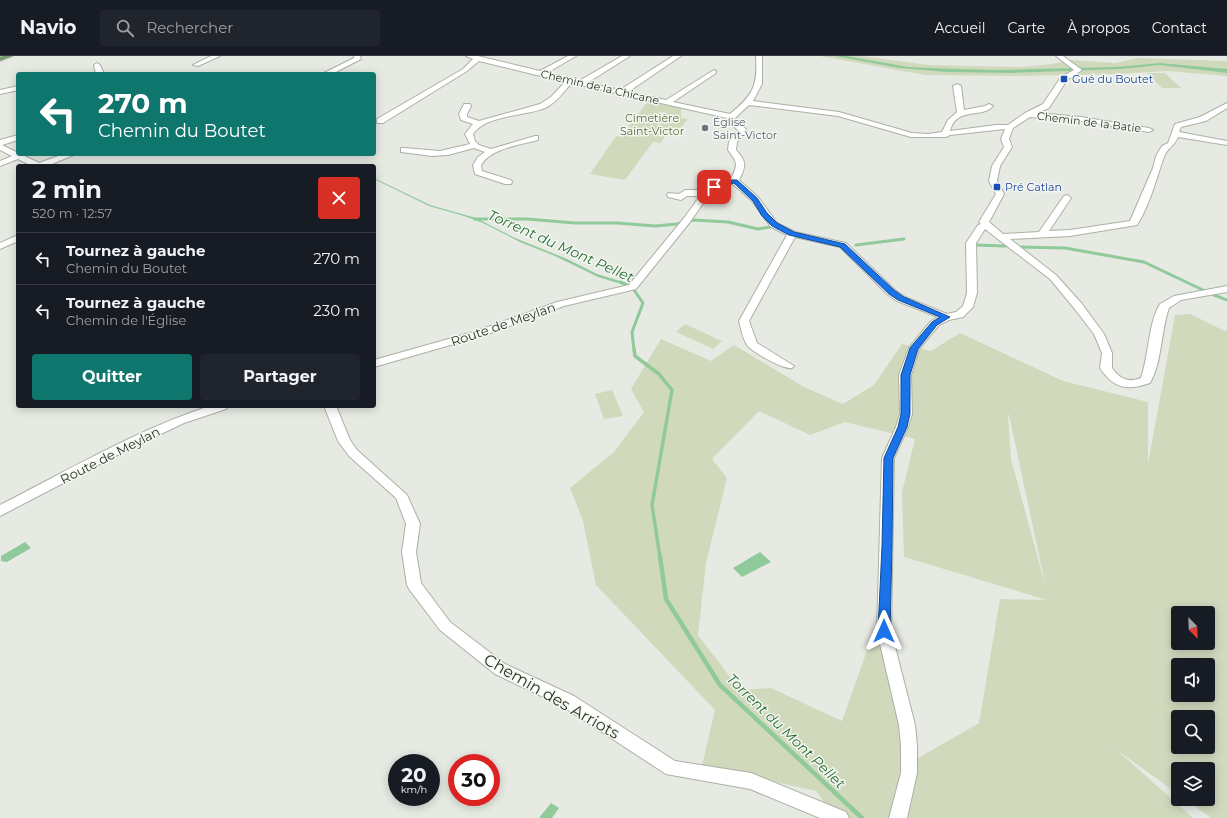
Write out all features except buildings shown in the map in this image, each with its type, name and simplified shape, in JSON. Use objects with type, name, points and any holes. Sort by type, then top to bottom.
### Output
[{"type":"main road","points":[[0,59],[10,56]]},
{"type":"street","points":[[196,65],[217,56]]},
{"type":"street","points":[[330,72],[358,59],[357,56]]},
{"type":"street","points":[[542,73],[573,56]]},
{"type":"street","points":[[580,83],[627,56]]},
{"type":"street","points":[[622,92],[678,56]]},
{"type":"street","points":[[735,181],[741,167],[739,158],[732,150],[733,142],[742,132],[742,129],[730,119],[748,103],[757,92],[761,76],[759,56]]},
{"type":"street","points":[[748,103],[839,114],[911,135],[946,135],[996,127],[1010,127],[1028,115],[1046,106],[1064,80],[1079,70],[1060,56],[1054,56]]},
{"type":"street","points":[[380,121],[465,70],[474,57]]},
{"type":"street","name":"Chemin de la Chicane","points":[[474,57],[570,81],[732,117]]},
{"type":"street","points":[[97,65],[99,72]]},
{"type":"street","points":[[668,102],[714,72]]},
{"type":"street","points":[[475,146],[471,140],[470,132],[480,124],[496,118],[544,106],[570,81]]},
{"type":"street","points":[[957,86],[961,113]]},
{"type":"street","points":[[0,92],[16,88]]},
{"type":"street","points":[[467,106],[463,114],[464,118],[480,124]]},
{"type":"street","points":[[946,135],[946,130],[951,120],[961,113],[987,108],[989,106]]},
{"type":"street","points":[[1000,236],[1070,233],[1134,223],[1157,168],[1160,156],[1165,148],[1171,144],[1178,126],[1203,119],[1226,106]]},
{"type":"street","name":"Chemin de la Batie","points":[[1028,115],[1081,119],[1149,130]]},
{"type":"street","points":[[1014,145],[1012,140],[1021,127],[1041,116]]},
{"type":"street","points":[[1010,127],[1005,139],[1008,147],[996,166],[993,181],[1000,194],[984,222],[986,226],[1053,277],[1078,306],[1100,334],[1107,353],[1106,368],[1117,382],[1136,385],[1146,380],[1152,366],[1157,324],[1164,306],[1178,298],[1227,289]]},
{"type":"street","points":[[1175,134],[1227,143]]},
{"type":"street","points":[[0,143],[16,138]]},
{"type":"street","points":[[508,182],[480,174],[476,170],[479,160],[490,151],[535,138]]},
{"type":"street","points":[[404,150],[428,155],[439,155],[453,153],[475,146],[490,151]]},
{"type":"street","points":[[0,147],[16,155]]},
{"type":"street","points":[[0,164],[19,156],[35,164]]},
{"type":"street","points":[[44,164],[66,156]]},
{"type":"street","points":[[671,195],[681,197],[685,193],[706,193],[714,187],[735,181]]},
{"type":"street","points":[[735,181],[755,200],[764,214],[774,225],[792,234],[843,245],[892,292],[901,298],[946,317]]},
{"type":"street","name":"Route de Meylan","points":[[376,363],[481,333],[561,304],[632,287],[685,222],[706,193]]},
{"type":"street","points":[[1042,235],[1067,198]]},
{"type":"street","points":[[898,818],[910,773],[907,724],[884,631],[888,458],[902,427],[906,414],[906,375],[914,348],[935,324],[946,317],[959,314],[968,308],[972,293],[971,243],[981,227],[986,226]]},
{"type":"street","points":[[788,366],[752,344],[744,321],[792,234]]},
{"type":"street","points":[[0,246],[16,239]]},
{"type":"street","name":"Route de Meylan","points":[[0,512],[115,451],[180,420],[216,408]]},
{"type":"street","name":"Chemin des Arriots","points":[[331,408],[344,441],[353,453],[401,495],[413,524],[409,552],[414,585],[445,626],[500,669],[568,701],[672,768],[751,781],[840,818]]},
{"type":"green space","points":[[820,56],[861,56],[929,65],[1021,67],[1052,64],[1072,60],[1115,63],[1138,58],[1227,61],[1227,76],[1167,71],[1119,74],[1019,76],[925,75]]},
{"type":"green space","points":[[1147,73],[1165,73],[1181,88],[1162,88]]},
{"type":"green space","name":"Cimetière Saint-Victor","points":[[651,100],[683,107],[681,109],[681,118],[688,119],[679,130],[669,128],[661,143],[653,142],[625,180],[590,174],[616,136],[621,137],[648,101]]},
{"type":"green space","points":[[1190,314],[1227,332],[1227,818],[1211,818],[1195,806],[1215,806],[1215,762],[1171,762],[1171,789],[1117,750],[1171,798],[1171,806],[1180,806],[1193,818],[836,818],[816,791],[771,781],[700,774],[715,710],[596,585],[583,521],[570,488],[614,452],[644,412],[631,389],[661,339],[711,361],[734,345],[804,387],[843,404],[874,385],[902,344],[931,351],[960,333],[1063,381],[1148,402],[1148,464],[1175,315]],"holes":[[[759,411],[810,435],[845,422],[915,439],[902,492],[904,557],[1047,600],[1000,599],[979,723],[913,761],[875,628],[842,721],[771,688],[740,690],[698,635],[706,563],[727,478],[712,459]],[[1009,415],[1046,588],[1011,459]]]},
{"type":"green space","points":[[685,324],[722,341],[713,349],[676,332]]},
{"type":"green space","points":[[612,390],[623,416],[604,419],[595,394]]},
{"type":"shaded area","points":[[835,56],[846,56],[908,67],[998,70],[1116,67],[1160,63],[1227,69],[1227,73],[1160,65],[1121,69],[1012,73],[947,72],[899,68]]},
{"type":"shaded area","points":[[376,179],[430,205],[476,218],[515,238],[567,259],[597,274],[623,282],[618,283],[598,277],[555,256],[520,242],[483,223],[429,206]]},
{"type":"shaded area","points":[[25,542],[31,548],[7,562],[1,561],[1,556]]},
{"type":"shaded area","points":[[760,552],[771,562],[742,577],[733,568]]},
{"type":"shaded area","points":[[551,803],[559,808],[552,818],[539,818]]},
{"type":"waterway","points":[[475,219],[527,219],[575,223],[617,223],[655,226],[677,224],[693,220],[728,222],[758,229],[770,227]]},
{"type":"waterway","points":[[856,245],[904,239]]},
{"type":"waterway","points":[[973,245],[1006,246]]},
{"type":"waterway","points":[[1018,247],[1065,248],[1144,262],[1205,291]]},
{"type":"waterway","name":"Torrent du Mont Pellet","points":[[620,282],[632,287],[643,303],[632,332],[634,350]]},
{"type":"waterway","points":[[1214,295],[1227,300]]},
{"type":"waterway","name":"Torrent du Mont Pellet","points":[[634,349],[635,356],[659,374],[672,390],[652,505],[660,557]]},
{"type":"waterway","name":"Torrent du Mont Pellet","points":[[660,556],[666,599],[720,685],[862,818]]},
{"type":"place","name":"Gué du Boutet","points":[[1064,79]]},
{"type":"place","name":"Église Saint-Victor","points":[[705,128]]},
{"type":"place","name":"Pré Catlan","points":[[997,187]]},
{"type":"route","points":[[714,187],[735,181],[755,200],[764,214],[774,225],[792,234],[843,245],[867,270],[892,292],[901,298],[946,317],[935,324],[914,348],[905,382],[906,414],[902,427],[888,458],[884,631]]}]
